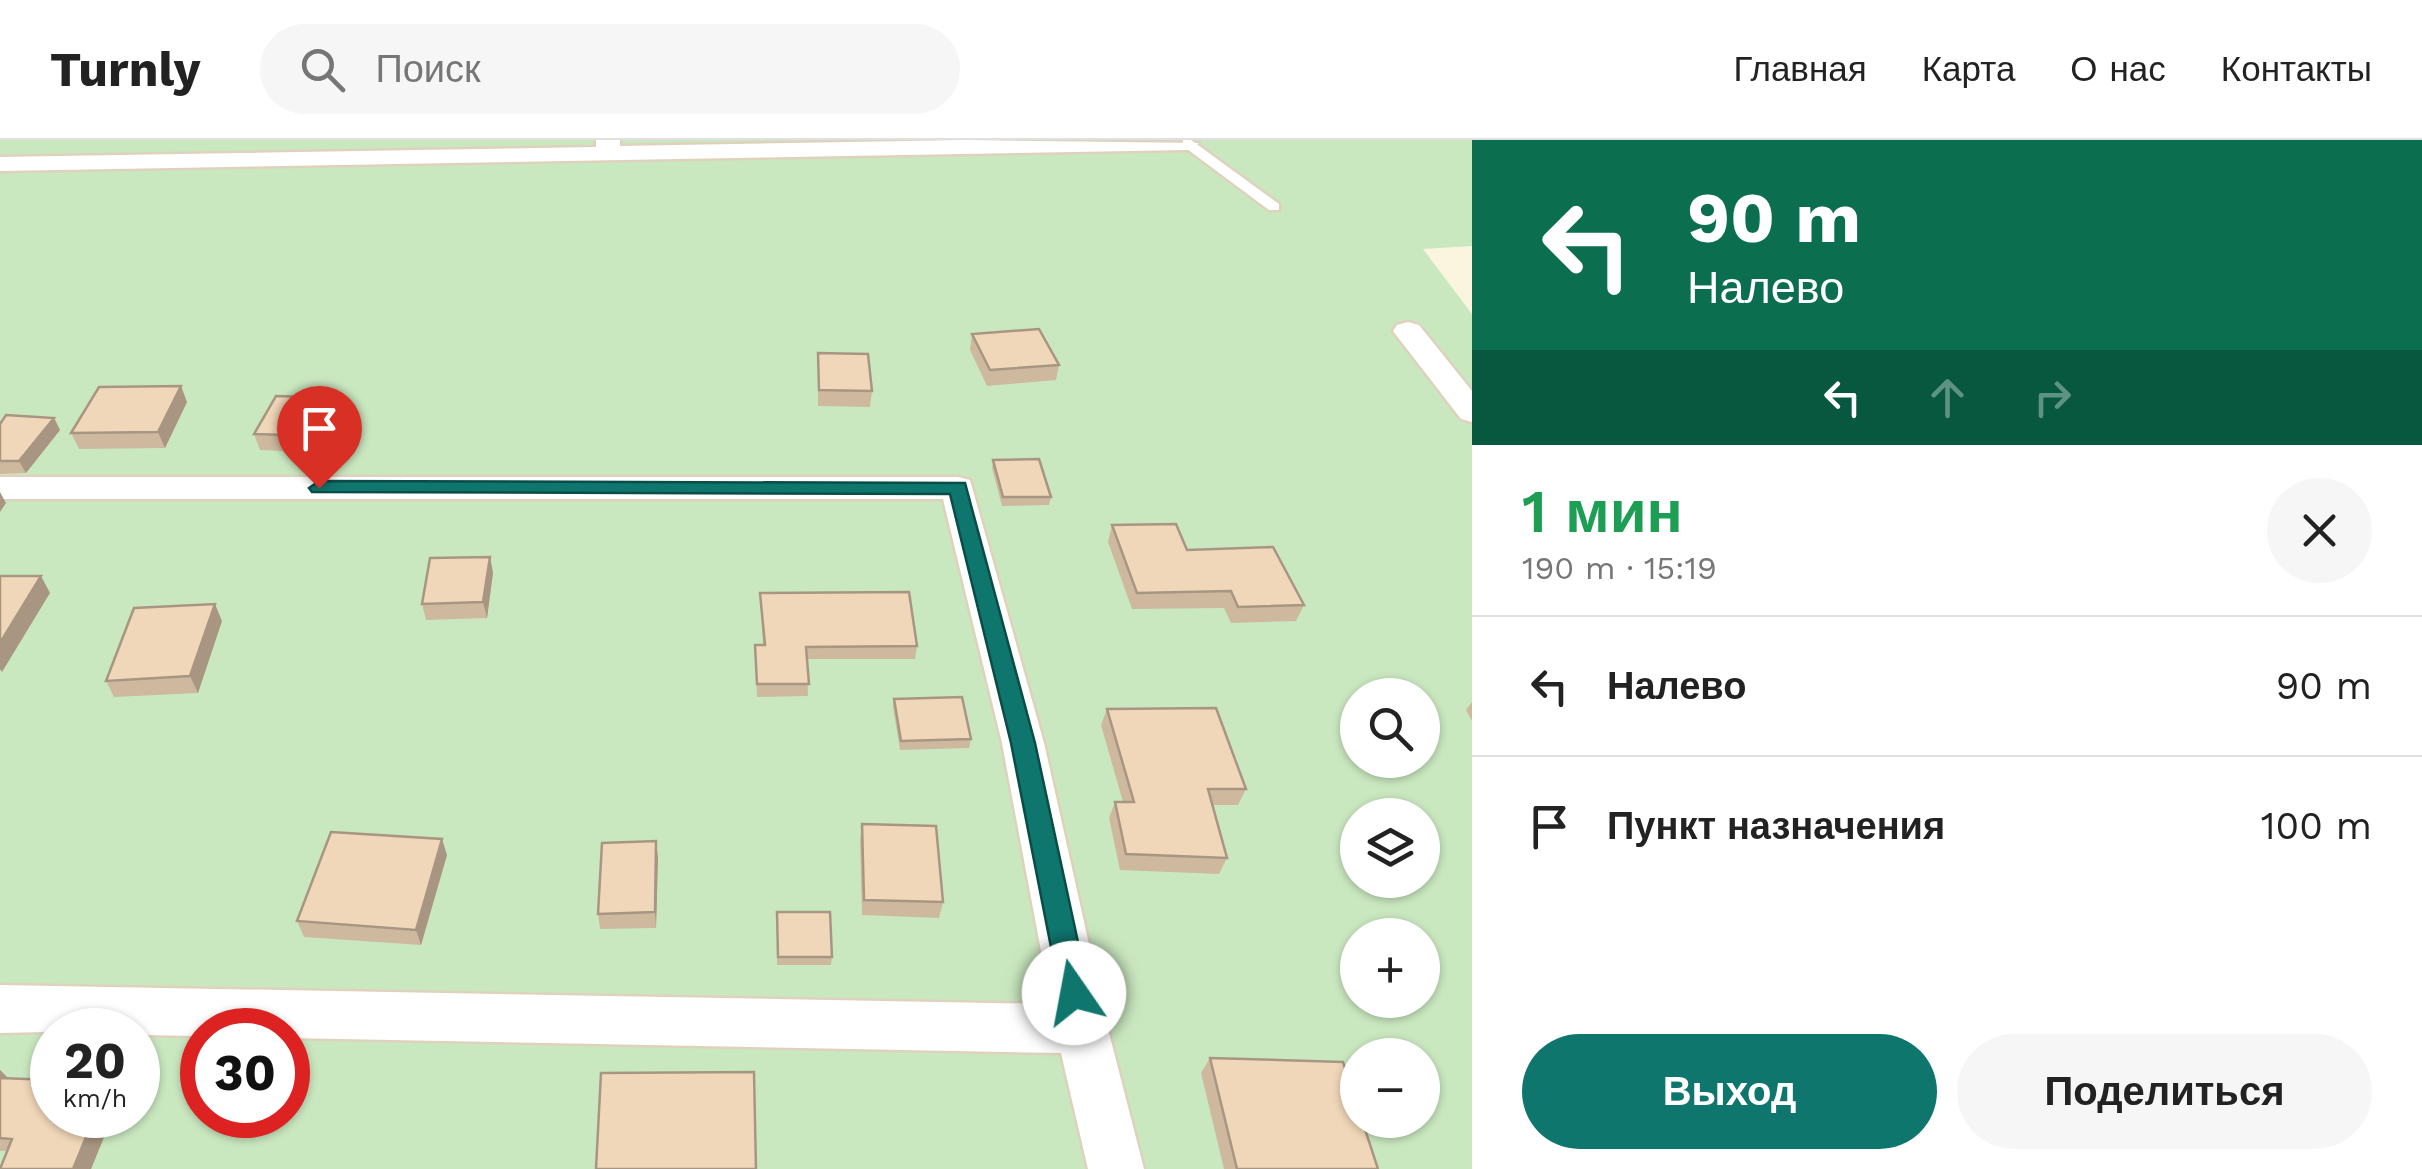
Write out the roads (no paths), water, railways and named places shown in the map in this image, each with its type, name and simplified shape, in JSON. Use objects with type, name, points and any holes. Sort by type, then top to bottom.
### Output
[{"type":"street","points":[[0,164],[607,147],[1187,144]]},
{"type":"street","points":[[1408,331],[1472,412]]},
{"type":"street","points":[[0,488],[958,488],[1023,743],[1082,1029],[1116,1169]]},
{"type":"street","points":[[0,1009],[1082,1029]]},
{"type":"lane","points":[[1187,144],[1274,208]]}]
